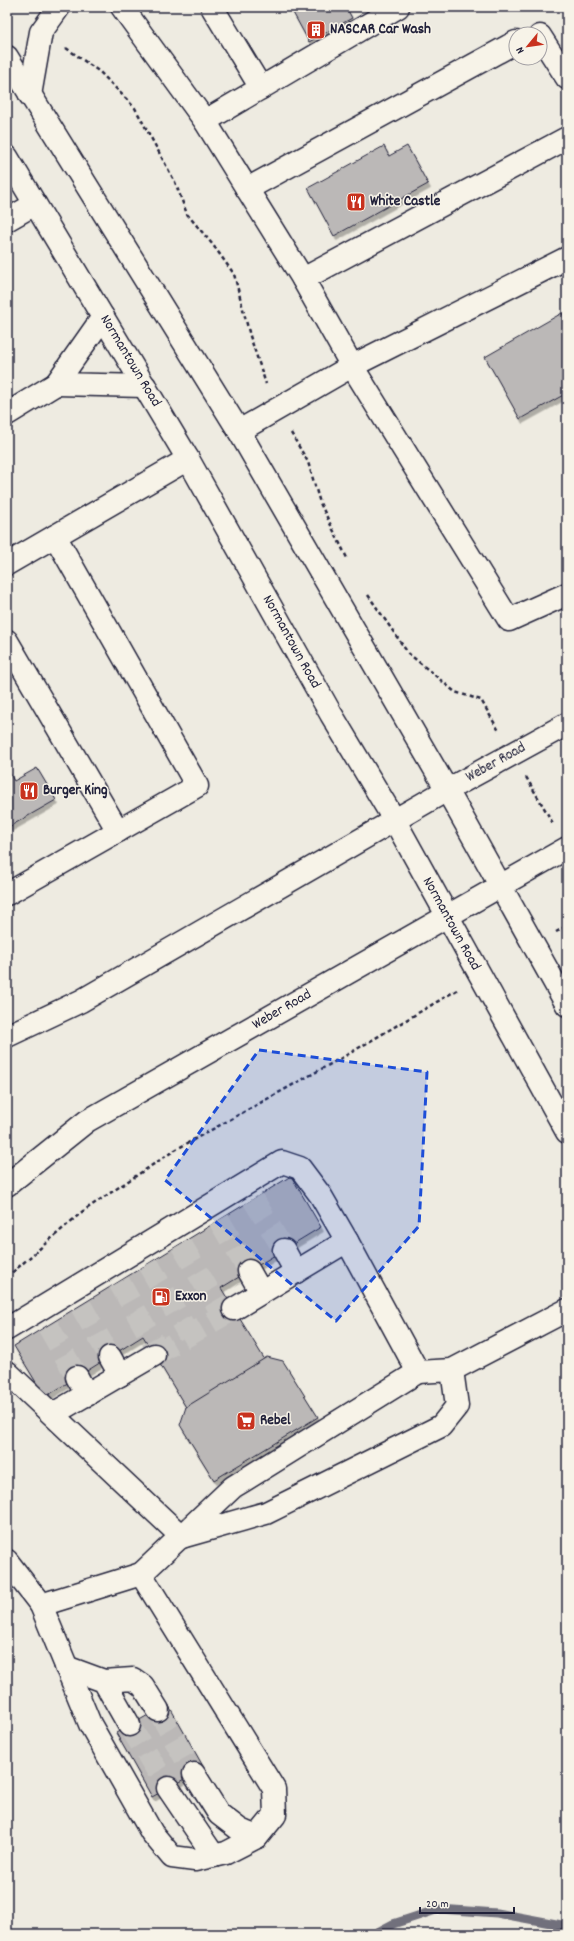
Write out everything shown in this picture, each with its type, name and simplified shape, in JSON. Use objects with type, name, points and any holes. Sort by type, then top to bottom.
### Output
[{"type":"street","points":[[30,95],[41,32],[59,7]]},
{"type":"street","points":[[122,7],[205,121],[303,279],[352,366],[509,620],[567,594]]},
{"type":"street","points":[[212,7],[261,88]]},
{"type":"street","points":[[205,121],[398,7]]},
{"type":"street","points":[[247,189],[508,46]]},
{"type":"street","points":[[548,48],[567,78]]},
{"type":"street","points":[[7,57],[239,431],[447,790],[567,1005]]},
{"type":"street","points":[[303,279],[567,138]]},
{"type":"street","name":"Normantown Road","points":[[7,157],[188,459],[332,714],[395,821],[567,1132]]},
{"type":"street","points":[[7,220],[36,204]]},
{"type":"street","points":[[239,431],[352,366],[567,258]]},
{"type":"street","points":[[7,414],[56,384],[103,317]]},
{"type":"street","points":[[56,384],[145,386]]},
{"type":"street","points":[[7,564],[188,459]]},
{"type":"street","points":[[7,894],[197,786],[55,536]]},
{"type":"street","points":[[7,641],[118,831]]},
{"type":"street","name":"Weber Road","points":[[7,1036],[81,1001],[447,790],[567,724]]},
{"type":"street","name":"Weber Road","points":[[7,1185],[87,1121],[567,848]]},
{"type":"street","points":[[7,1329],[43,1318],[76,1298],[249,1192],[282,1162],[300,1168],[321,1196],[418,1372]]},
{"type":"street","points":[[234,1309],[347,1241]]},
{"type":"street","points":[[284,1250],[296,1272]]},
{"type":"street","points":[[249,1271],[261,1292]]},
{"type":"street","points":[[40,1605],[141,1574],[233,1488],[418,1372],[452,1370],[567,1310]]},
{"type":"street","points":[[53,1414],[82,1386],[115,1366],[154,1355]]},
{"type":"street","points":[[182,1536],[266,1513],[441,1426],[456,1406],[452,1370]]},
{"type":"street","points":[[7,1372],[182,1536]]},
{"type":"street","points":[[7,1561],[40,1605],[90,1724],[152,1833],[172,1857],[195,1860],[226,1853],[257,1837],[275,1815],[274,1789],[141,1574]]},
{"type":"street","points":[[66,1667],[104,1681],[133,1679],[143,1686],[158,1710]]},
{"type":"street","points":[[104,1681],[129,1725]]},
{"type":"street","points":[[194,1774],[219,1814],[240,1830],[257,1837]]},
{"type":"street","points":[[168,1788],[214,1856]]},
{"type":"path","points":[[41,32],[100,72],[135,108],[175,182],[187,214],[214,245],[234,274],[260,370],[277,409],[308,462],[320,503],[349,564]]},
{"type":"path","points":[[365,590],[408,653],[455,692],[481,700],[555,827]]},
{"type":"path","points":[[533,943],[567,926]]},
{"type":"path","points":[[7,1277],[83,1212],[175,1150],[345,1056],[480,977]]},
{"type":"highlighted area","points":[[259,1050],[427,1072],[419,1226],[336,1321],[165,1180]]},
{"type":"building","name":"NASCAR Car Wash","points":[[290,7],[346,7],[352,18],[309,42]]},
{"type":"building","name":"White Castle","points":[[384,146],[389,156],[407,146],[428,184],[334,236],[308,188]]},
{"type":"building","points":[[562,313],[567,322],[567,393],[520,419],[485,357]]},
{"type":"building","name":"Burger King","points":[[37,768],[56,800],[7,828],[7,769],[14,781]]},
{"type":"building","name":"Exxon","points":[[291,1176],[321,1227],[221,1288],[265,1360],[263,1367],[194,1410],[187,1409],[143,1336],[45,1397],[14,1346]]},
{"type":"building","name":"Rebel","points":[[267,1357],[283,1361],[318,1417],[214,1480],[180,1425],[186,1407]]},
{"type":"building","points":[[168,1704],[204,1768],[152,1797],[116,1733]]},
{"type":"waterway","points":[[374,1934],[393,1924],[439,1909],[497,1913],[567,1926]]},
{"type":"tunnel","points":[[253,1199],[284,1250]]},
{"type":"tunnel","points":[[219,1220],[249,1271]]},
{"type":"tunnel","points":[[181,1244],[223,1315]]},
{"type":"tunnel","points":[[148,1264],[189,1335]]},
{"type":"tunnel","points":[[119,1282],[159,1352]]},
{"type":"tunnel","points":[[81,1306],[110,1357]]},
{"type":"tunnel","points":[[154,1355],[234,1309]]},
{"type":"tunnel","points":[[48,1326],[77,1377]]},
{"type":"tunnel","points":[[158,1710],[194,1774]]},
{"type":"tunnel","points":[[129,1725],[168,1788]]},
{"type":"place","name":"NASCAR Car Wash","points":[[316,30]]},
{"type":"place","name":"White Castle","points":[[356,202]]},
{"type":"place","name":"Burger King","points":[[29,791]]},
{"type":"place","name":"Exxon","points":[[161,1297]]},
{"type":"place","name":"Rebel","points":[[246,1421]]}]
